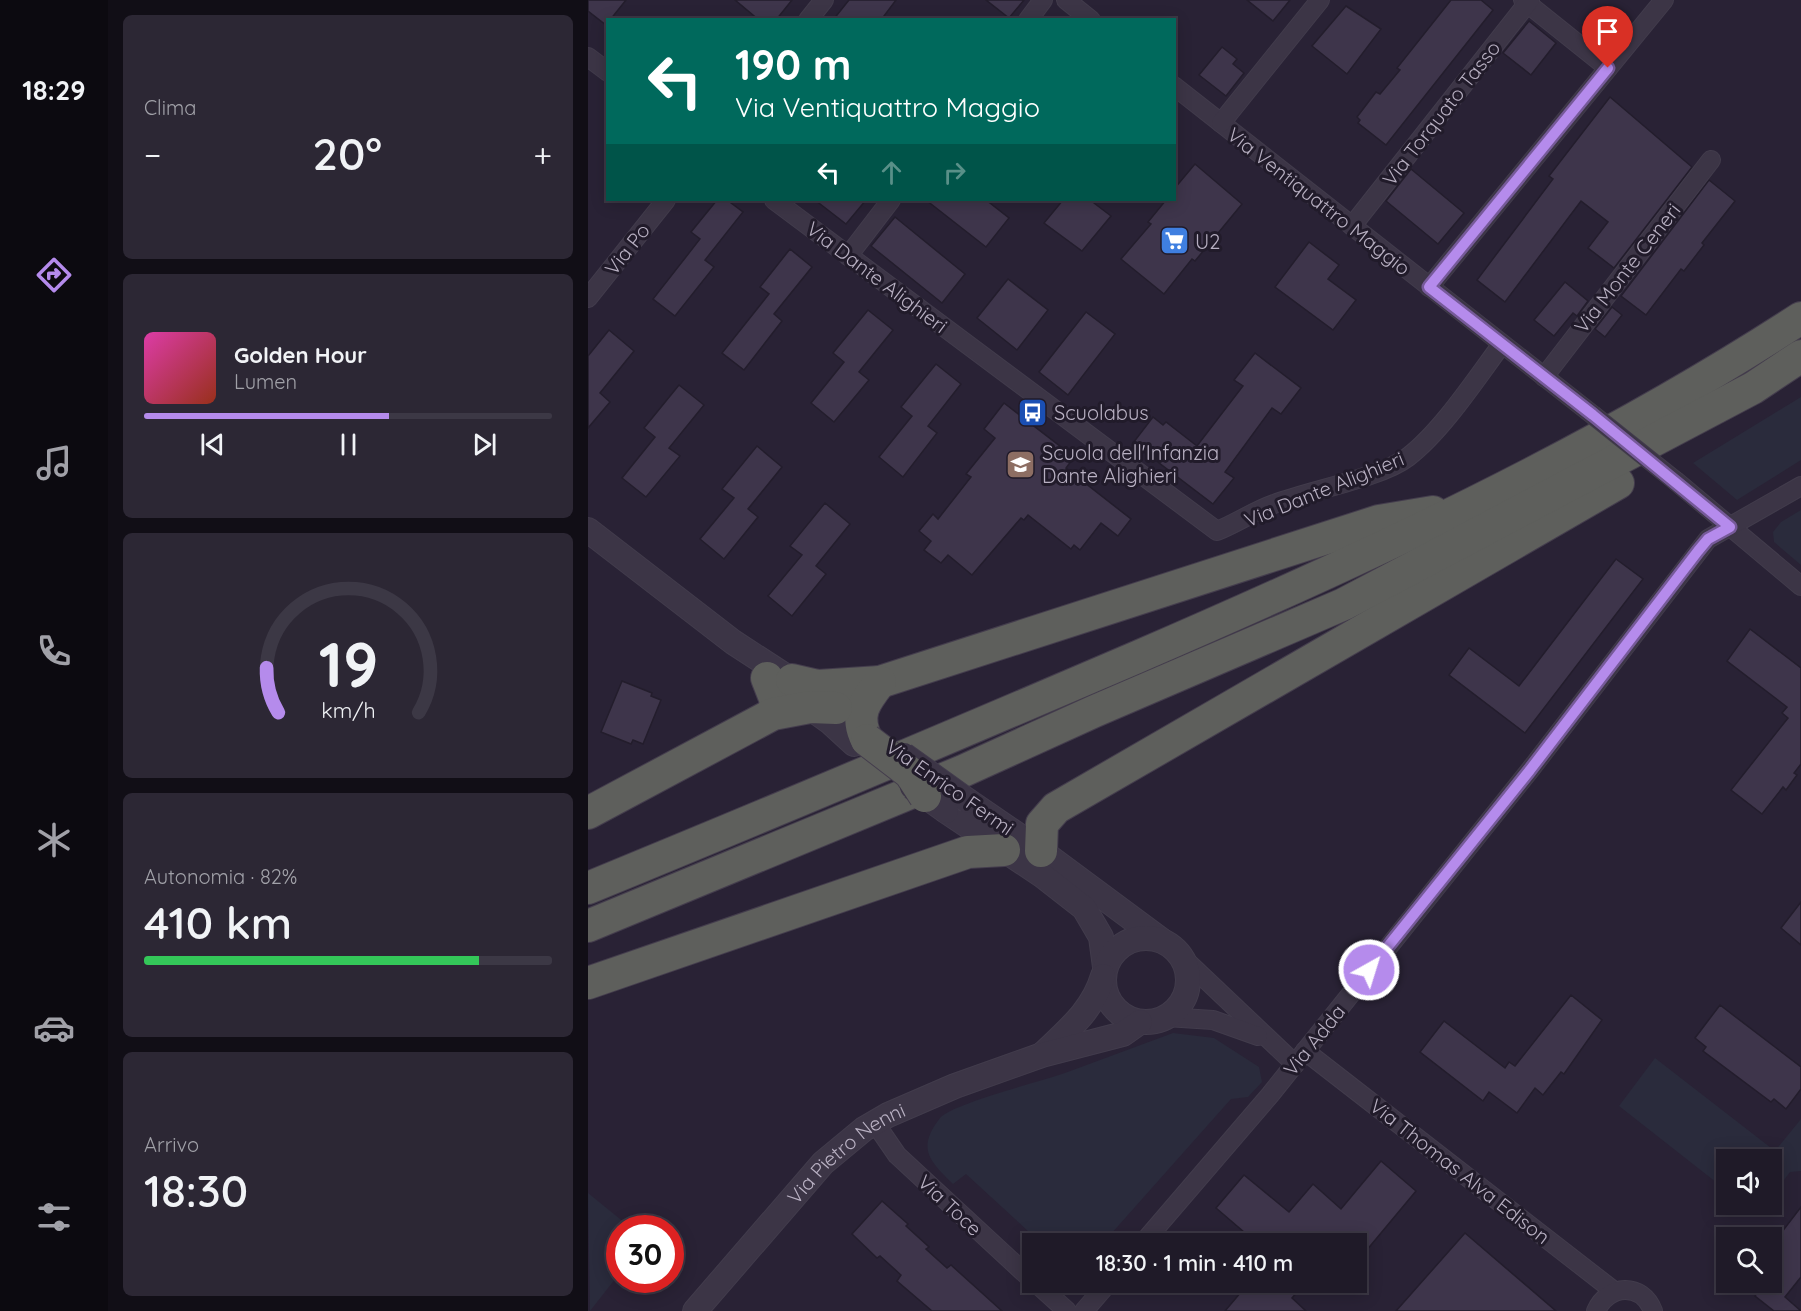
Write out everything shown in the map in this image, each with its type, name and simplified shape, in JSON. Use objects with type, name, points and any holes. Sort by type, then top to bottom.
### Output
[{"type":"highway","points":[[588,888],[834,787],[1222,620],[1466,507],[1736,360],[1801,318]]},
{"type":"highway","points":[[588,926],[638,903],[963,771],[1095,711],[1344,604],[1753,388],[1801,356]]},
{"type":"highway","points":[[1041,851],[1042,824],[1056,808],[1495,552],[1711,432],[1753,388]]},
{"type":"highway","points":[[773,714],[779,679],[818,686],[880,682],[1378,521],[1466,507]]},
{"type":"highway","points":[[880,682],[862,705],[860,716],[865,736],[910,773],[935,804]]},
{"type":"highway","points":[[588,813],[773,714],[823,708]]},
{"type":"highway","points":[[588,983],[968,852],[1004,850]]},
{"type":"street","points":[[810,18],[824,0]]},
{"type":"street","points":[[1030,18],[1043,0]]},
{"type":"street","points":[[1066,0],[1088,18]]},
{"type":"street","points":[[1221,123],[1320,0]]},
{"type":"street","points":[[1429,287],[1664,0]]},
{"type":"street","points":[[1527,1],[1608,68]]},
{"type":"street","name":"Via Torquato Tasso","points":[[1352,226],[1527,1]]},
{"type":"street","points":[[588,57],[606,70]]},
{"type":"street","name":"Via Ventiquattro Maggio","points":[[1176,88],[1593,415],[1801,586]]},
{"type":"street","name":"Via Monte Ceneri","points":[[1544,377],[1711,160]]},
{"type":"street","name":"Via Po","points":[[588,298],[665,201]]},
{"type":"street","name":"Via Dante Alighieri","points":[[775,201],[1216,531],[1241,522],[1264,508],[1378,471],[1407,458],[1431,435],[1502,344]]},
{"type":"street","points":[[848,256],[890,201]]},
{"type":"street","name":"Via Adda","points":[[1151,1233],[1300,1058],[1530,770],[1708,539],[1801,486]]},
{"type":"street","name":"Via Enrico Fermi","points":[[588,530],[779,679],[968,801],[1041,851],[1161,940]]},
{"type":"street","name":"Via Enrico Fermi","points":[[935,804],[1084,908],[1101,937],[1104,972]]},
{"type":"street","points":[[1265,1039],[1181,956],[1161,940],[1144,937],[1127,941],[1113,952],[1104,972],[1104,988],[1113,1006],[1129,1019],[1140,1022],[1166,1017],[1213,1020],[1265,1039],[1300,1058]]},
{"type":"street","points":[[1166,1017],[1181,1004],[1188,985],[1181,956]]},
{"type":"street","name":"Via Pietro Nenni","points":[[1042,1055],[1083,1016],[1096,997],[1104,972]]},
{"type":"street","name":"Via Pietro Nenni","points":[[695,1311],[823,1163],[875,1123],[955,1086],[1042,1055],[1124,1034],[1140,1022]]},
{"type":"street","name":"Via Thomas Alva Edison","points":[[1300,1058],[1614,1291]]},
{"type":"street","name":"Via Toce","points":[[875,1123],[897,1155],[1022,1271]]},
{"type":"street","points":[[1596,1311],[1600,1303],[1614,1291],[1623,1289],[1641,1294],[1653,1311]]},
{"type":"street","name":"Via Toce","points":[[1047,1293],[1067,1311]]},
{"type":"street","points":[[1084,1311],[1100,1293]]},
{"type":"shaded area","points":[[1801,397],[1801,460],[1737,500],[1693,463]]},
{"type":"shaded area","points":[[1801,510],[1801,565],[1774,542],[1773,532],[1781,522]]},
{"type":"shaded area","points":[[1173,1033],[1214,1038],[1259,1067],[1262,1082],[1248,1097],[1231,1099],[1112,1233],[1030,1233],[966,1174],[953,1184],[932,1161],[929,1154],[929,1138],[940,1118],[948,1112],[978,1100],[1065,1073]]},
{"type":"shaded area","points":[[1655,1058],[1772,1149],[1716,1149],[1716,1182],[1619,1106]]},
{"type":"shaded area","points":[[1801,1119],[1801,1171],[1790,1172],[1782,1183],[1782,1149],[1777,1149]]},
{"type":"shaded area","points":[[588,1193],[615,1215],[606,1215],[606,1291],[590,1311]]},
{"type":"building","points":[[588,0],[626,0],[612,18],[606,18],[606,25],[588,11]]},
{"type":"building","points":[[735,0],[792,0],[778,18],[757,18]]},
{"type":"building","points":[[849,0],[896,0],[882,18],[835,18]]},
{"type":"building","points":[[986,0],[1024,0],[1009,18]]},
{"type":"building","points":[[1247,0],[1290,0],[1273,21]]},
{"type":"building","points":[[1451,0],[1481,0],[1493,10],[1386,145],[1358,123],[1360,120],[1357,117],[1376,92],[1380,94],[1400,70],[1397,68]]},
{"type":"building","points":[[1346,6],[1381,29],[1347,74],[1312,46]]},
{"type":"building","points":[[1529,21],[1556,43],[1531,75],[1503,53]]},
{"type":"building","points":[[1222,47],[1237,59],[1233,64],[1244,73],[1226,96],[1199,75]]},
{"type":"building","points":[[1610,97],[1692,167],[1614,268],[1588,248],[1608,222],[1581,201],[1505,302],[1477,280],[1553,179],[1549,176]]},
{"type":"building","name":"U2","points":[[1195,164],[1242,204],[1195,261],[1192,259],[1164,294],[1121,259],[1151,224],[1148,222],[1165,201],[1176,201],[1176,187]]},
{"type":"building","points":[[1411,169],[1464,213],[1438,244],[1386,201]]},
{"type":"building","points":[[1709,180],[1735,201],[1702,243],[1704,245],[1684,271],[1681,269],[1646,315],[1621,296]]},
{"type":"building","points":[[716,201],[728,201],[743,212],[705,260],[714,267],[675,316],[653,299],[700,239],[691,232]]},
{"type":"building","points":[[816,201],[865,201],[846,224]]},
{"type":"building","points":[[927,201],[987,201],[1009,218],[986,247]]},
{"type":"building","points":[[1062,201],[1091,201],[1111,216],[1082,251],[1044,223]]},
{"type":"building","points":[[895,217],[965,274],[942,303],[871,246]]},
{"type":"building","points":[[1309,242],[1339,265],[1328,279],[1356,300],[1333,330],[1275,287]]},
{"type":"building","points":[[790,249],[812,267],[774,314],[782,321],[744,370],[722,353],[769,294],[760,287]]},
{"type":"building","points":[[1008,279],[1048,310],[1017,350],[977,318]]},
{"type":"building","points":[[1565,282],[1588,301],[1577,316],[1573,313],[1554,336],[1534,320]]},
{"type":"building","points":[[1612,307],[1622,315],[1605,337],[1595,329]]},
{"type":"building","points":[[868,310],[893,330],[859,372],[869,380],[834,422],[811,403],[844,362],[833,353]]},
{"type":"building","points":[[1086,312],[1115,334],[1068,395],[1039,372]]},
{"type":"building","points":[[609,330],[634,351],[600,393],[610,402],[588,428],[588,356]]},
{"type":"building","points":[[1255,353],[1301,388],[1281,414],[1272,408],[1225,472],[1234,478],[1213,504],[1133,443],[1153,417],[1163,425],[1166,422],[1197,446],[1243,386],[1234,380]]},
{"type":"building","points":[[936,364],[961,384],[928,426],[937,433],[903,477],[879,457],[912,416],[901,407]]},
{"type":"building","points":[[679,385],[704,405],[669,448],[680,456],[646,497],[622,478],[655,437],[644,428]]},
{"type":"building","points":[[1004,403],[1074,457],[1066,468],[1131,519],[1118,536],[1101,523],[1080,550],[1074,545],[1071,549],[1028,515],[1024,520],[1021,518],[972,575],[948,555],[941,563],[924,550],[931,541],[919,531],[933,514],[938,519],[971,477],[966,474],[995,438],[984,429]]},
{"type":"building","points":[[757,446],[782,467],[748,509],[758,517],[724,559],[700,539],[734,498],[722,489]]},
{"type":"building","points":[[825,503],[850,524],[816,566],[826,574],[792,616],[768,596],[802,555],[790,546]]},
{"type":"building","points":[[1616,559],[1643,579],[1525,733],[1449,675],[1469,648],[1519,686]]},
{"type":"building","points":[[1750,629],[1801,668],[1801,764],[1794,773],[1797,775],[1786,790],[1783,787],[1762,814],[1731,790],[1788,718],[1782,713],[1787,707],[1727,661]]},
{"type":"building","points":[[622,681],[652,693],[651,696],[661,700],[643,744],[633,740],[631,744],[601,732]]},
{"type":"building","points":[[1801,902],[1801,945],[1781,928]]},
{"type":"building","points":[[1571,995],[1602,1020],[1564,1074],[1561,1072],[1543,1095],[1535,1088],[1517,1113],[1489,1092],[1483,1101],[1420,1052],[1444,1021],[1505,1068],[1509,1062],[1515,1066]]},
{"type":"building","points":[[1720,1005],[1801,1067],[1801,1089],[1786,1109],[1774,1099],[1771,1102],[1703,1051],[1706,1047],[1695,1038]]},
{"type":"building","points":[[1381,1161],[1416,1191],[1367,1250],[1367,1233],[1245,1233],[1216,1208],[1244,1175],[1289,1212],[1313,1184],[1341,1209]]},
{"type":"building","points":[[882,1201],[908,1224],[906,1226],[929,1247],[926,1249],[947,1268],[951,1265],[1002,1311],[932,1311],[897,1281],[901,1275],[880,1256],[877,1258],[852,1234]]},
{"type":"building","points":[[1801,1207],[1801,1277],[1785,1297],[1801,1311],[1774,1311],[1755,1296],[1757,1293],[1782,1293],[1782,1232]]},
{"type":"building","points":[[1465,1233],[1556,1311],[1396,1311]]},
{"type":"building","points":[[1240,1293],[1296,1293],[1292,1298],[1306,1311],[1225,1311]]},
{"type":"place","name":"U2","points":[[1174,241]]},
{"type":"place","name":"Scuolabus","points":[[1033,412]]},
{"type":"place","name":"Scuola dell'Infanzia Dante Alighieri","points":[[1021,464]]},
{"type":"route","points":[[1369,970],[1530,770],[1698,551],[1708,539],[1730,527],[1593,415],[1429,287],[1608,68]]}]
